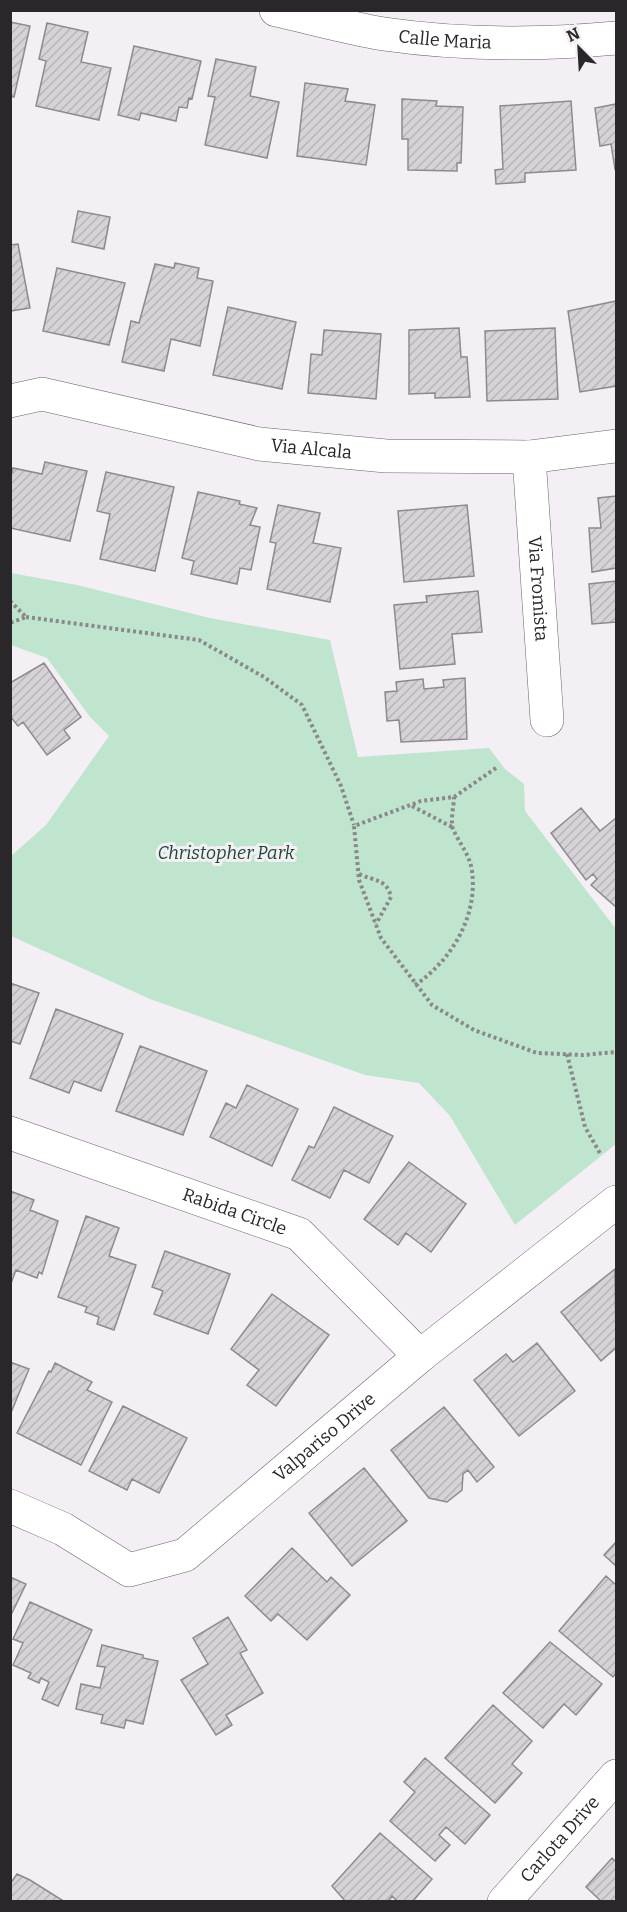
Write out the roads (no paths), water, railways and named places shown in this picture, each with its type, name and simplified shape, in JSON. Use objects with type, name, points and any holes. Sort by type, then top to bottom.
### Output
[{"type":"street","name":"Calle Maria","points":[[276,10],[384,34],[480,42],[571,42],[616,39]]},
{"type":"street","name":"Via Alcala","points":[[10,401],[42,394],[258,444],[386,456],[529,457],[616,446]]},
{"type":"street","name":"Via Fromista","points":[[529,457],[548,720]]},
{"type":"street","name":"Rabida Circle","points":[[10,1133],[299,1234],[420,1356]]},
{"type":"street","name":"Valpariso Drive","points":[[10,1506],[63,1529],[129,1570],[185,1555],[420,1356],[616,1202]]},
{"type":"street","name":"Carlota Drive","points":[[504,1902],[616,1776]]},
{"type":"park label","name":"Christopher Park","points":[[226,853]]}]
